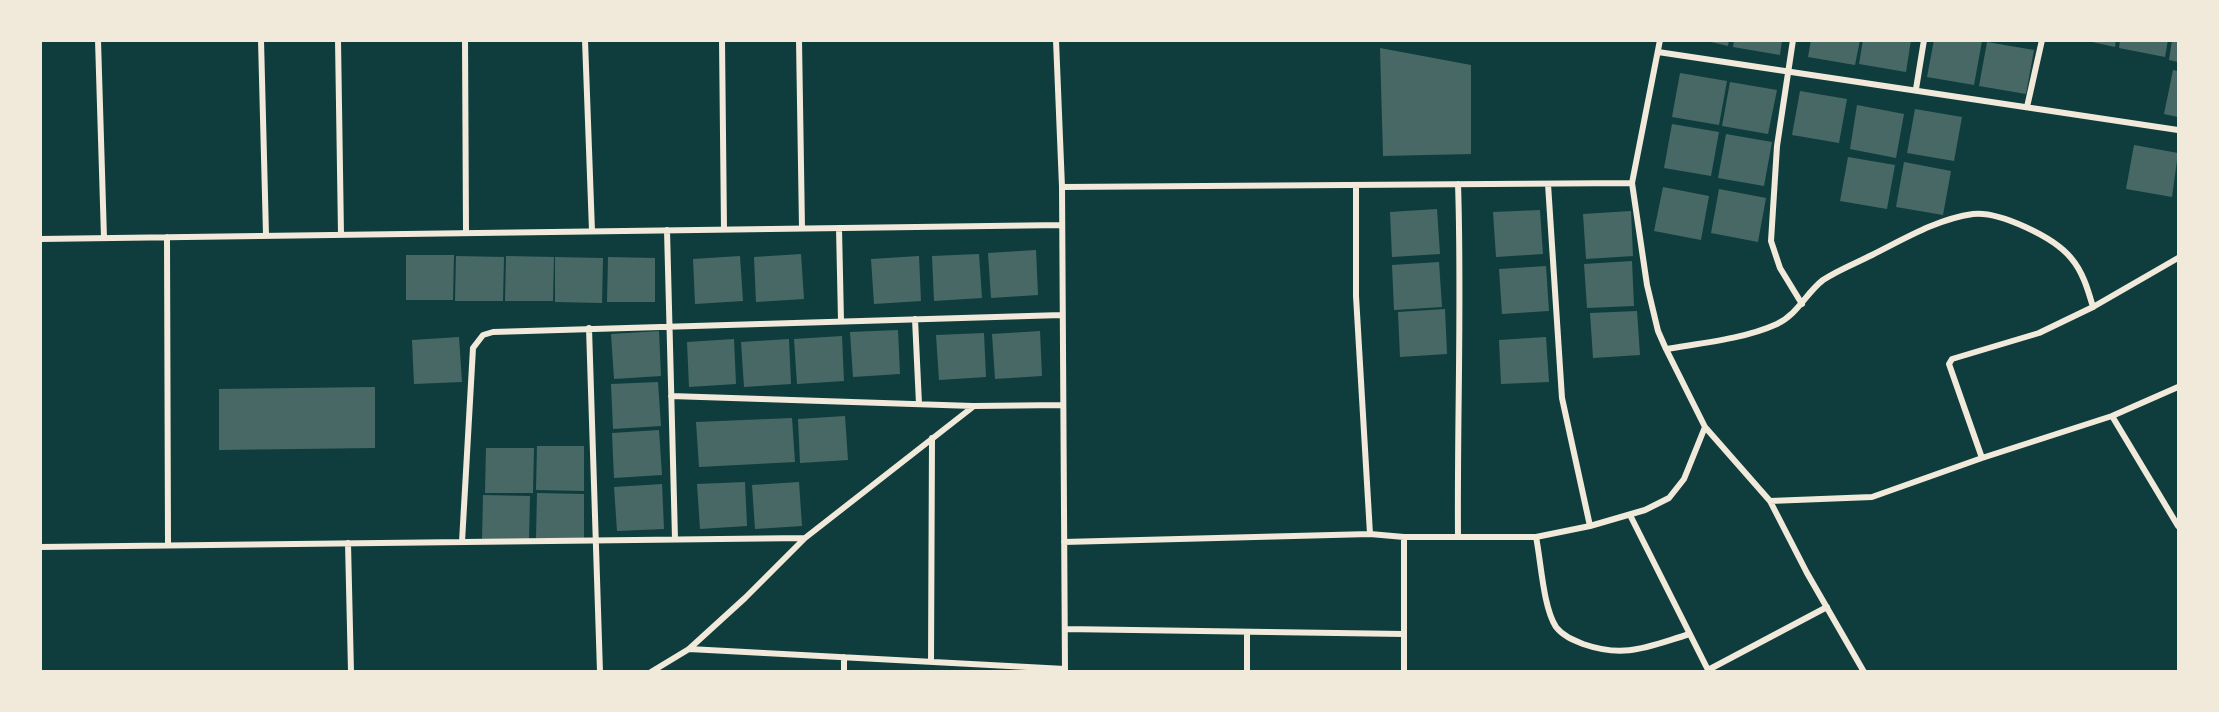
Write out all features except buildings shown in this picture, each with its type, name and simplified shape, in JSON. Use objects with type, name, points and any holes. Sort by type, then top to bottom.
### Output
[{"type":"street","points":[[98,40],[104,238]]},
{"type":"street","points":[[261,40],[266,235]]},
{"type":"street","points":[[338,40],[341,235]]},
{"type":"street","points":[[465,40],[466,233]]},
{"type":"street","points":[[585,40],[591,231]]},
{"type":"street","points":[[722,40],[724,229]]},
{"type":"street","points":[[799,40],[802,228]]},
{"type":"street","points":[[689,649],[1065,670],[1062,187],[1056,40]]},
{"type":"street","points":[[1660,40],[1632,183],[1647,285],[1658,331],[1705,427],[1770,501],[1864,672]]},
{"type":"street","points":[[1793,40],[1777,146],[1771,241],[1780,268],[1802,304]]},
{"type":"street","points":[[1916,89],[1924,40]]},
{"type":"street","points":[[2027,106],[2042,40]]},
{"type":"street","points":[[1658,52],[2178,130]]},
{"type":"street","points":[[1062,187],[1632,183]]},
{"type":"street","points":[[1458,184],[1461,265],[1457,387],[1458,537]]},
{"type":"street","points":[[1548,184],[1562,398],[1590,526]]},
{"type":"street","points":[[1356,185],[1356,296],[1370,534]]},
{"type":"street","points":[[1666,349],[1725,338],[1776,325],[1791,316],[1823,280],[1840,270],[1924,229],[1948,220],[1976,214],[2007,219],[2044,238],[2070,256],[2087,284],[2093,307]]},
{"type":"street","points":[[40,239],[1062,225]]},
{"type":"street","points":[[839,228],[841,321]]},
{"type":"street","points":[[667,230],[675,539]]},
{"type":"street","points":[[167,237],[168,545]]},
{"type":"street","points":[[1982,458],[1949,364],[1952,359],[2039,333],[2093,307],[2178,258]]},
{"type":"street","points":[[462,542],[473,348],[483,335],[493,332],[669,325],[1062,315]]},
{"type":"street","points":[[915,319],[919,404]]},
{"type":"street","points":[[589,328],[594,542],[600,672]]},
{"type":"street","points":[[1770,501],[1872,497],[2112,416],[2178,387]]},
{"type":"street","points":[[671,396],[974,406],[1062,405]]},
{"type":"street","points":[[651,672],[689,649],[745,598],[805,538],[974,406]]},
{"type":"street","points":[[2112,416],[2178,526]]},
{"type":"street","points":[[1064,542],[1370,534],[1404,537],[1536,537],[1630,516],[1669,498],[1684,479],[1705,427]]},
{"type":"street","points":[[932,438],[932,662]]},
{"type":"street","points":[[1630,516],[1709,671],[1827,607]]},
{"type":"street","points":[[1404,537],[1404,672]]},
{"type":"street","points":[[1536,537],[1549,606],[1556,626],[1570,639],[1602,650],[1629,652],[1690,634]]},
{"type":"street","points":[[40,547],[805,538]]},
{"type":"street","points":[[348,543],[351,672]]},
{"type":"street","points":[[1065,629],[1248,634],[1404,634]]},
{"type":"street","points":[[1247,672],[1248,634]]},
{"type":"street","points":[[844,657],[844,672]]}]
